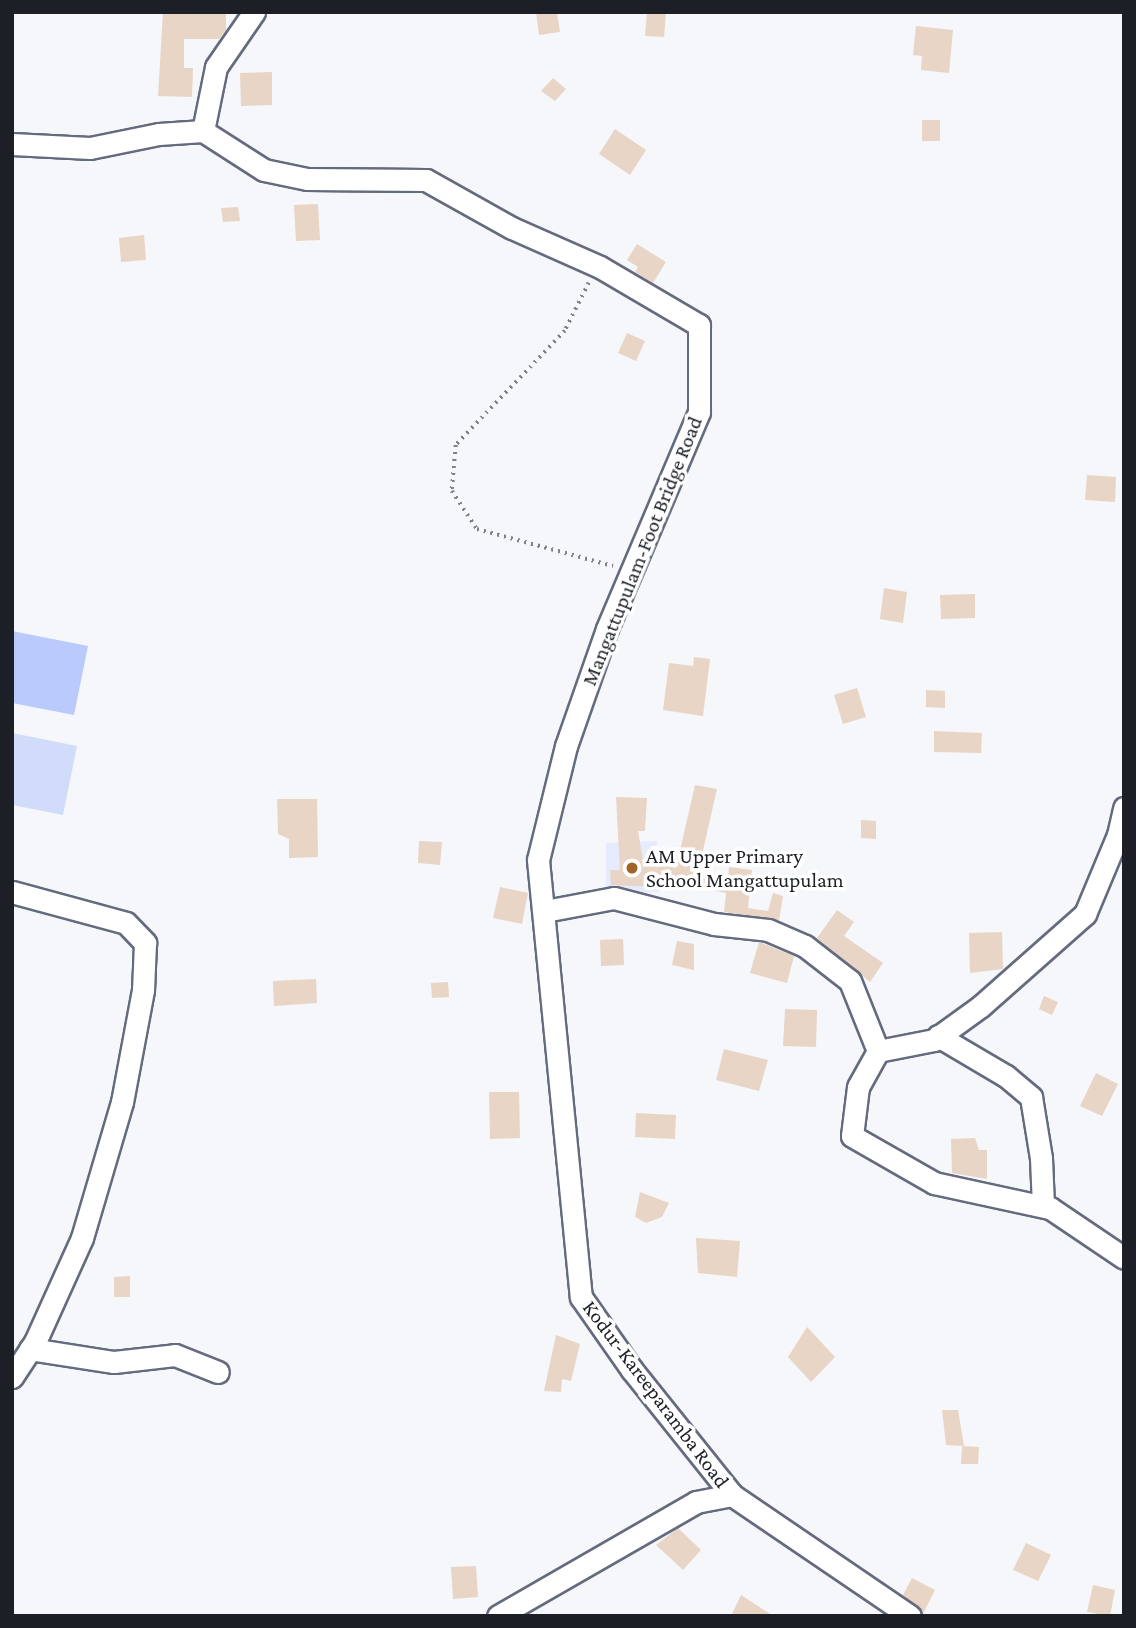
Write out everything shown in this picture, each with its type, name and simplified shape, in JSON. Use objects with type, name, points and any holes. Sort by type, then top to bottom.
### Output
[{"type":"street","points":[[12,144],[90,148],[159,134],[203,131],[215,67],[254,12]]},
{"type":"street","name":"Mangattupulam-Foot Bridge Road","points":[[203,131],[264,170],[307,179],[426,180],[512,228],[597,266],[699,325],[699,412],[607,629],[566,746],[538,860],[545,911]]},
{"type":"street","points":[[1124,808],[1118,835],[1086,915],[981,1006],[938,1036],[878,1051],[858,1087],[852,1136],[934,1182],[1043,1206],[1124,1258]]},
{"type":"street","points":[[12,892],[126,923],[145,943],[144,990],[122,1102],[82,1238],[30,1349],[12,1377]]},
{"type":"street","points":[[545,911],[614,898],[714,924],[768,930],[793,940],[850,981],[878,1051]]},
{"type":"street","name":"Kodur-Kareeparamba Road","points":[[545,911],[581,1297],[632,1370],[732,1494],[910,1616]]},
{"type":"street","points":[[938,1036],[1006,1076],[1031,1097],[1041,1158],[1043,1206]]},
{"type":"street","points":[[30,1349],[114,1362],[175,1355],[218,1372]]},
{"type":"street","points":[[498,1616],[696,1502],[732,1494]]},
{"type":"path","points":[[597,266],[565,331],[456,445],[452,491],[477,529],[575,552],[633,573]]},
{"type":"shaded area","points":[[12,631],[88,646],[74,715],[12,703]]},
{"type":"shaded area","points":[[12,733],[77,746],[63,815],[12,805]]},
{"type":"shaded area","name":"AM Upper Primary School Mangattupulam","points":[[657,841],[659,892],[606,894],[606,843]]},
{"type":"building","points":[[163,12],[226,12],[226,30],[219,39],[184,39],[184,68],[193,68],[192,97],[158,96]]},
{"type":"building","points":[[536,12],[557,12],[560,32],[539,35]]},
{"type":"building","points":[[647,12],[666,12],[664,37],[645,36]]},
{"type":"building","points":[[916,26],[953,30],[949,73],[921,70],[922,56],[913,55]]},
{"type":"building","points":[[272,72],[272,105],[241,106],[240,73]]},
{"type":"building","points":[[553,78],[566,89],[555,101],[541,91]]},
{"type":"building","points":[[922,120],[940,120],[940,141],[922,141]]},
{"type":"building","points":[[615,129],[646,150],[630,175],[599,154]]},
{"type":"building","points":[[318,204],[320,240],[296,241],[294,205]]},
{"type":"building","points":[[238,207],[240,221],[223,222],[221,208]]},
{"type":"building","points":[[144,235],[146,260],[121,262],[119,238]]},
{"type":"building","points":[[637,244],[666,262],[653,283],[635,272],[638,267],[627,260]]},
{"type":"building","points":[[627,333],[645,341],[636,361],[618,353]]},
{"type":"building","points":[[1087,475],[1116,477],[1115,502],[1085,500]]},
{"type":"building","points":[[884,588],[907,592],[903,623],[880,619]]},
{"type":"building","points":[[975,594],[975,618],[941,619],[940,595]]},
{"type":"building","points":[[694,657],[710,659],[703,716],[663,710],[669,663],[693,666]]},
{"type":"building","points":[[857,688],[866,717],[843,724],[834,695]]},
{"type":"building","points":[[926,690],[945,691],[945,708],[926,707]]},
{"type":"building","points":[[934,731],[982,733],[981,753],[934,752]]},
{"type":"building","points":[[695,785],[717,789],[698,872],[728,878],[729,867],[752,870],[748,908],[768,911],[773,893],[783,896],[779,920],[724,912],[726,893],[655,878],[655,887],[611,885],[610,870],[620,870],[616,797],[647,798],[645,831],[638,831],[643,860],[676,868]]},
{"type":"building","points":[[277,799],[317,799],[318,857],[289,858],[289,839],[278,834]]},
{"type":"building","points":[[861,820],[876,821],[876,839],[861,838]]},
{"type":"building","points":[[419,841],[442,842],[440,865],[418,863]]},
{"type":"building","points":[[500,887],[528,893],[522,924],[493,918]]},
{"type":"building","points":[[837,910],[854,922],[844,936],[883,963],[870,982],[817,938]]},
{"type":"building","points":[[1002,932],[1003,969],[970,973],[969,933]]},
{"type":"building","points":[[623,939],[624,965],[601,966],[600,940]]},
{"type":"building","points":[[677,941],[694,944],[694,970],[672,965]]},
{"type":"building","points":[[759,942],[794,956],[787,983],[750,973]]},
{"type":"building","points":[[316,979],[317,1003],[274,1006],[273,981]]},
{"type":"building","points":[[448,982],[449,997],[432,998],[431,983]]},
{"type":"building","points":[[1044,996],[1058,1002],[1052,1015],[1039,1009]]},
{"type":"building","points":[[785,1009],[817,1010],[816,1047],[783,1046]]},
{"type":"building","points":[[724,1049],[768,1060],[759,1091],[716,1080]]},
{"type":"building","points":[[1096,1073],[1118,1084],[1102,1116],[1080,1106]]},
{"type":"building","points":[[489,1092],[519,1092],[520,1138],[490,1139]]},
{"type":"building","points":[[636,1113],[676,1115],[675,1139],[635,1137]]},
{"type":"building","points":[[975,1138],[979,1150],[987,1150],[987,1179],[952,1173],[951,1139]]},
{"type":"building","points":[[640,1192],[669,1203],[662,1217],[646,1223],[635,1217]]},
{"type":"building","points":[[696,1238],[740,1241],[737,1277],[698,1273]]},
{"type":"building","points":[[130,1276],[130,1297],[114,1297],[114,1277]]},
{"type":"building","points":[[807,1327],[835,1357],[811,1382],[788,1357]]},
{"type":"building","points":[[556,1335],[580,1344],[571,1381],[562,1379],[561,1392],[544,1391]]},
{"type":"building","points":[[942,1410],[958,1410],[964,1446],[946,1445]]},
{"type":"building","points":[[962,1446],[979,1447],[978,1464],[961,1464]]},
{"type":"building","points":[[678,1528],[701,1550],[683,1570],[656,1545]]},
{"type":"building","points":[[1026,1543],[1051,1555],[1038,1581],[1013,1570]]},
{"type":"building","points":[[476,1566],[478,1597],[453,1599],[451,1567]]},
{"type":"building","points":[[912,1578],[935,1590],[923,1614],[903,1595]]},
{"type":"building","points":[[1093,1585],[1115,1590],[1110,1616],[1087,1612]]},
{"type":"building","points":[[741,1595],[773,1616],[731,1616]]},
{"type":"place","name":"AM Upper Primary School Mangattupulam","points":[[632,868]]}]
